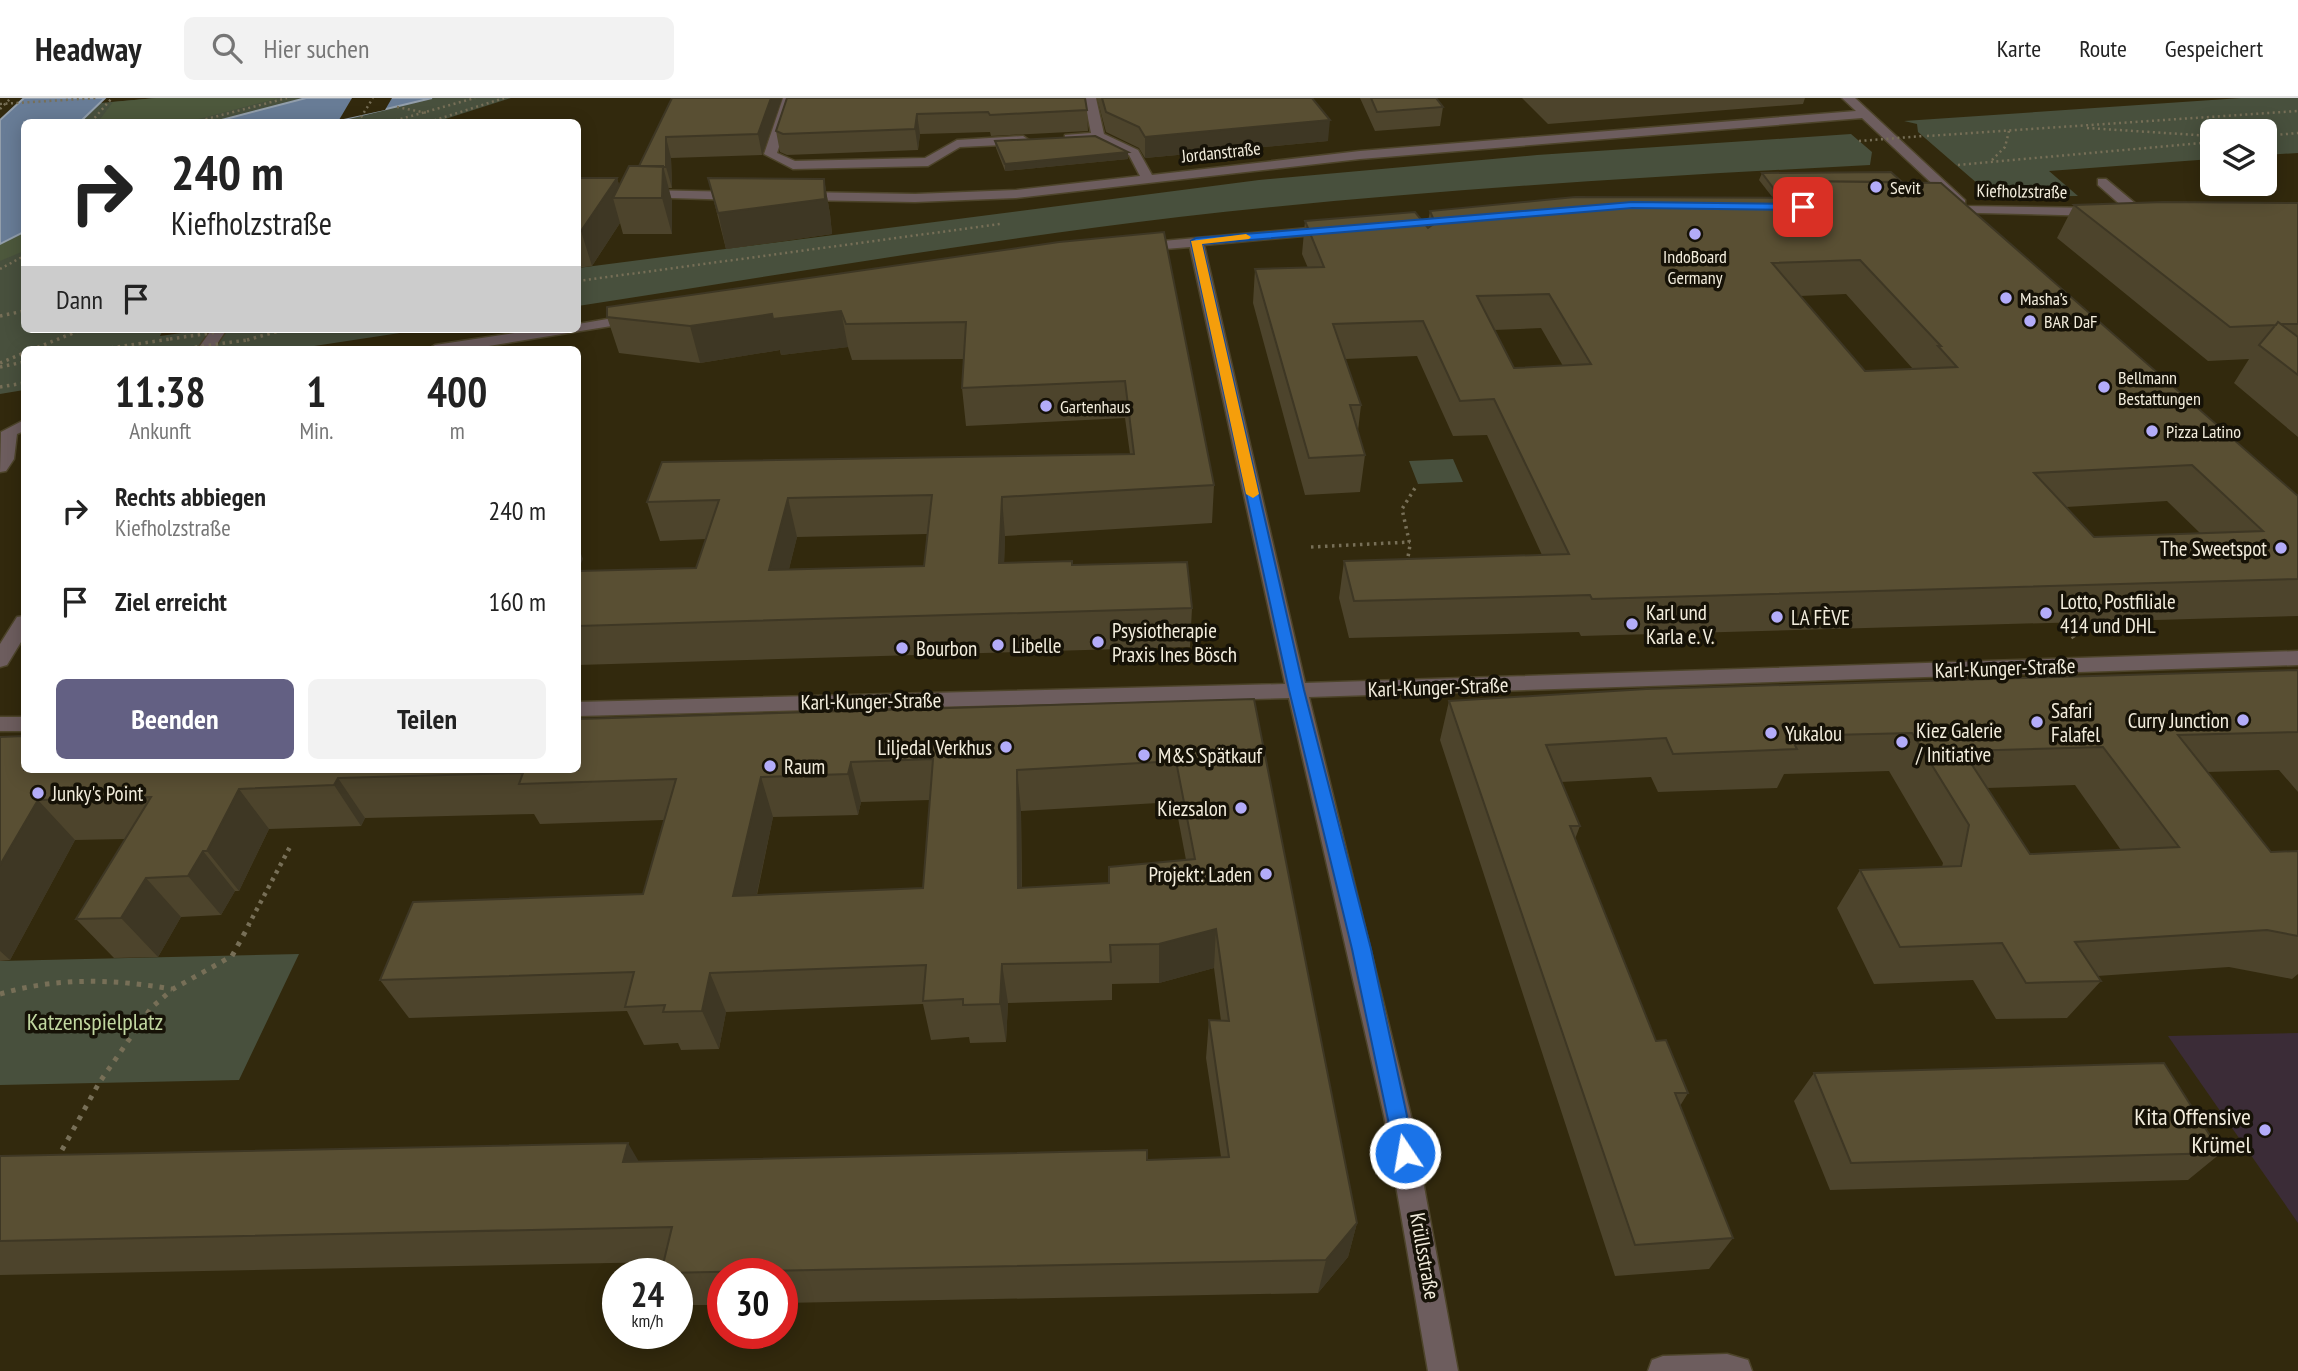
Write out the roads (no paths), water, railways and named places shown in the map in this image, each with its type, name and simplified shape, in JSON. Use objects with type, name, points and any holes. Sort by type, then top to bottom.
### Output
[{"type":"street","points":[[789,98],[771,154],[793,165],[928,162],[957,144],[1034,140]]},
{"type":"street","points":[[1090,98],[1098,136]]},
{"type":"street","points":[[1848,98],[1984,226]]},
{"type":"street","name":"Jordanstraße","points":[[780,196],[963,197],[1360,155],[1867,114]]},
{"type":"street","points":[[1060,138],[1098,136],[1134,153],[1147,178]]},
{"type":"street","points":[[1349,142],[1360,155]]},
{"type":"street","name":"Kiefholzstraße","points":[[1923,209],[2143,212],[2102,182]]},
{"type":"street","points":[[631,194],[753,196]]},
{"type":"street","points":[[1126,248],[1343,229]]},
{"type":"street","name":"Krüllsstraße","points":[[1196,241],[1297,690],[1367,975],[1427,1255],[1443,1371]]},
{"type":"street","points":[[581,328],[652,316]]},
{"type":"street","points":[[461,346],[543,333]]},
{"type":"street","points":[[0,467],[6,459],[9,432],[21,426]]},
{"type":"street","points":[[0,660],[21,627]]},
{"type":"street","name":"Karl-Kunger-Straße","points":[[581,709],[1297,690],[2298,657]]},
{"type":"street","points":[[0,724],[21,724]]},
{"type":"street","points":[[1663,1371],[1737,1371]]},
{"type":"water","points":[[24,98],[105,98],[83,119],[21,119],[21,234],[0,244],[0,120]]},
{"type":"water","points":[[306,98],[432,98],[344,119],[226,119]]},
{"type":"place","name":"Sevit","points":[[1876,187]]},
{"type":"place","name":"IndoBoard Germany","points":[[1695,234]]},
{"type":"place","name":"Masha’s","points":[[2006,298]]},
{"type":"place","name":"BAR DaF","points":[[2030,321]]},
{"type":"place","name":"Bellmann Bestattungen","points":[[2104,387]]},
{"type":"place","name":"Gartenhaus","points":[[1046,406]]},
{"type":"place","name":"Pizza Latino","points":[[2152,431]]},
{"type":"place","name":"The Sweetspot","points":[[2281,548]]},
{"type":"place","name":"Lotto, Postfiliale 414 und DHL","points":[[2046,613]]},
{"type":"place","name":"LA FÈVE","points":[[1777,617]]},
{"type":"place","name":"Karl und Karla e. V.","points":[[1632,624]]},
{"type":"place","name":"Psysiotherapie Praxis Ines Bösch","points":[[1098,642]]},
{"type":"place","name":"Libelle","points":[[998,645]]},
{"type":"place","name":"Bourbon","points":[[902,648]]},
{"type":"place","name":"Curry Junction","points":[[2243,720]]},
{"type":"place","name":"Safari Falafel","points":[[2037,722]]},
{"type":"place","name":"Yukalou","points":[[1771,733]]},
{"type":"place","name":"Kiez Galerie / Initiative","points":[[1902,742]]},
{"type":"place","name":"Liljedal Verkhus","points":[[1006,747]]},
{"type":"place","name":"M&S Spätkauf","points":[[1144,755]]},
{"type":"place","name":"Raum","points":[[770,766]]},
{"type":"place","name":"Junky's Point","points":[[38,793]]},
{"type":"place","name":"Kiezsalon","points":[[1241,808]]},
{"type":"place","name":"Projekt: Laden","points":[[1266,874]]},
{"type":"place","name":"Kita Offensive Krümel","points":[[2265,1130]]},
{"type":"park label","name":"Katzenspielplatz","points":[[95,1021]]}]
